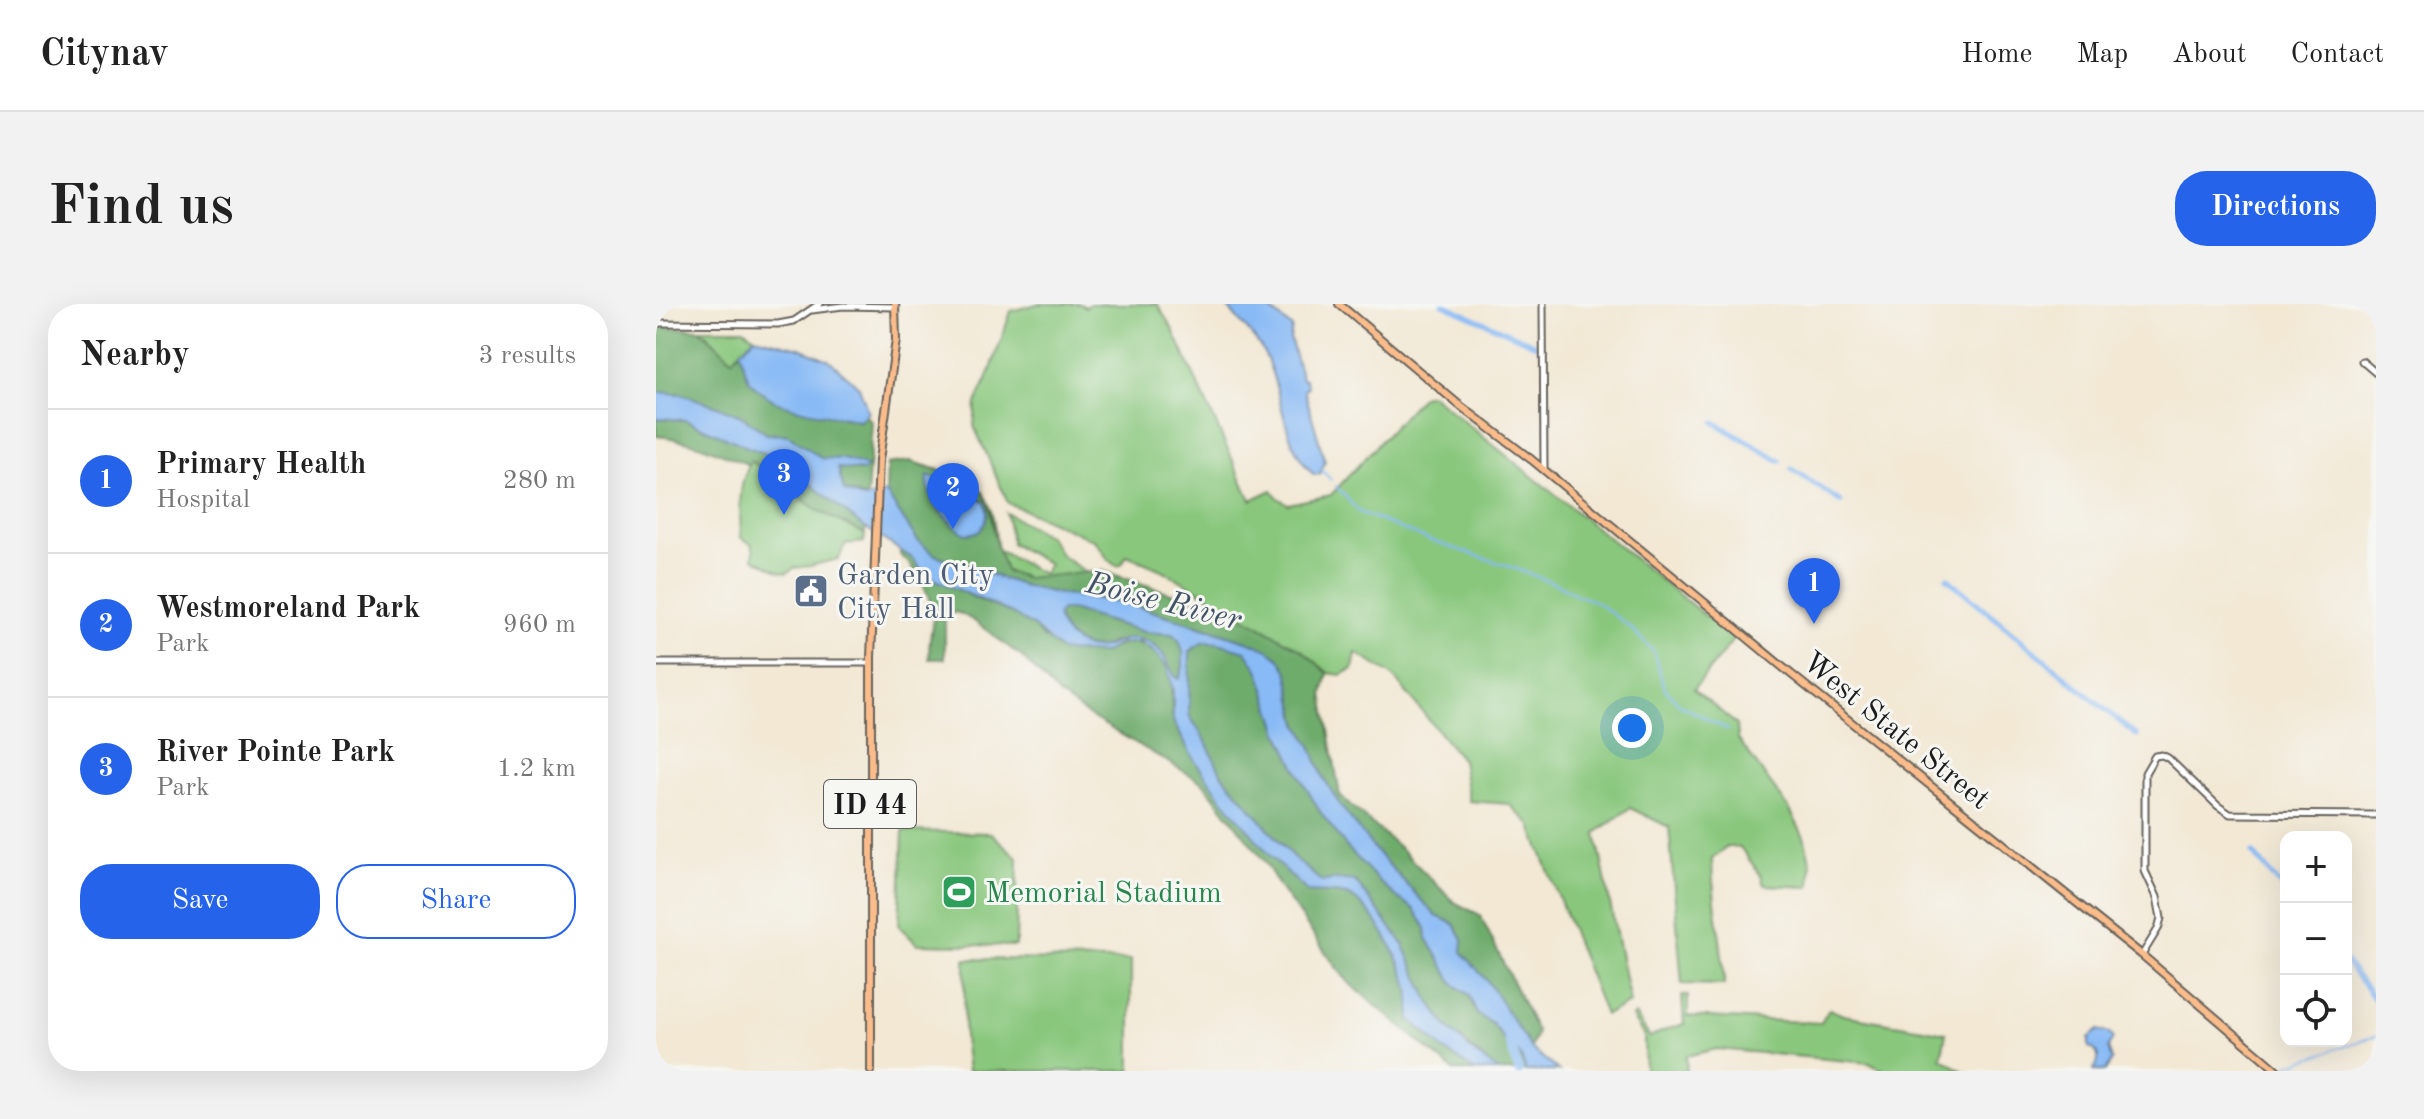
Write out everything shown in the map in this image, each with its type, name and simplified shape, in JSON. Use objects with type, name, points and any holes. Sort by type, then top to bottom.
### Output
[{"type":"main road","name":"West State Street","points":[[1339,304],[1791,674],[2142,955],[2278,1071]]},
{"type":"main road","name":"ID 44","points":[[871,1071],[870,663],[879,460],[896,340],[896,306]]},
{"type":"street","points":[[656,323],[778,324],[794,321],[819,304]]},
{"type":"street","points":[[1543,304],[1544,469]]},
{"type":"street","points":[[811,310],[839,306],[896,306]]},
{"type":"street","points":[[2362,361],[2376,373]]},
{"type":"street","points":[[656,663],[870,663]]},
{"type":"street","points":[[2142,955],[2161,918],[2157,897],[2145,871],[2145,773],[2155,756],[2168,758],[2230,814],[2376,815]]},
{"type":"green space","points":[[1037,304],[1080,304],[1086,307],[1090,304],[1157,304],[1173,330],[1251,500],[1272,490],[1288,504],[1331,495],[1422,396],[1430,394],[1734,639],[1694,689],[1737,725],[1738,739],[1790,810],[1804,837],[1811,864],[1810,887],[1764,885],[1740,847],[1727,847],[1712,859],[1724,985],[1682,984],[1669,827],[1630,808],[1596,833],[1630,1003],[1605,1015],[1530,824],[1509,804],[1469,801],[1462,760],[1393,676],[1356,653],[1353,669],[1341,675],[1328,673],[1303,651],[1164,571],[1127,555],[1118,566],[1108,559],[1094,540],[1008,503],[974,426],[976,403],[1011,311]]},
{"type":"green space","points":[[656,327],[700,329],[732,359],[740,351],[748,378],[800,409],[859,421],[865,415],[872,422],[867,498],[844,491],[838,468],[863,471],[844,459],[821,459],[788,435],[767,434],[741,416],[681,394],[656,392]]},
{"type":"green space","points":[[700,329],[744,329],[755,337],[732,360]]},
{"type":"green space","points":[[656,418],[686,420],[780,459],[865,528],[865,534],[817,510],[751,461],[749,465],[692,443],[656,436]]},
{"type":"green space","points":[[751,461],[817,510],[865,534],[864,542],[845,544],[839,559],[794,568],[787,573],[753,558],[752,544],[741,538],[740,518],[741,489]]},
{"type":"green space","points":[[909,461],[970,483],[984,495],[994,521],[998,550],[1043,574],[1049,564],[1012,544],[1006,513],[1049,537],[1062,556],[1124,598],[1011,580],[905,485]]},
{"type":"green space","points":[[909,461],[959,477],[983,492],[1006,571],[1026,578],[1103,571],[1242,616],[1303,651],[1328,673],[1323,694],[1340,796],[1401,849],[1454,902],[1480,915],[1537,1032],[1531,1048],[1488,982],[1461,952],[1454,924],[1436,916],[1375,850],[1340,805],[1298,724],[1287,670],[1250,642],[1123,602],[1024,586],[935,555],[918,541],[886,493],[887,464]]},
{"type":"green space","points":[[900,550],[912,558],[922,571],[1007,611],[1033,626],[1044,638],[1103,653],[1128,643],[1140,644],[1153,651],[1170,674],[1175,725],[1207,778],[1308,892],[1346,895],[1366,909],[1385,935],[1406,977],[1410,992],[1410,1019],[1443,1049],[1475,1071],[1454,1071],[1349,983],[1265,862],[1204,784],[1086,714],[1059,695],[1022,657],[962,614],[954,612],[945,619],[945,659],[929,659],[933,621],[931,605],[918,576],[900,555]]},
{"type":"green space","points":[[1062,610],[1144,632],[1173,634],[1183,650],[1179,679],[1176,679],[1160,651],[1148,642],[1113,642],[1095,648],[1073,640],[1059,622],[1057,614]]},
{"type":"green space","points":[[1203,642],[1246,650],[1259,671],[1278,730],[1319,810],[1345,845],[1379,881],[1414,909],[1454,984],[1469,995],[1477,1014],[1493,1024],[1511,1050],[1515,1048],[1526,1071],[1495,1069],[1448,1028],[1430,1003],[1403,944],[1356,882],[1334,879],[1322,882],[1292,856],[1222,775],[1189,715],[1190,651]]},
{"type":"green space","name":"Memorial Stadium","points":[[903,831],[991,833],[1018,858],[1016,946],[917,944],[899,926]]},
{"type":"green space","points":[[965,959],[1131,960],[1131,1071],[968,1071],[964,1037]]},
{"type":"green space","points":[[1688,995],[1688,1016],[1821,1023],[1829,1009],[1843,1015],[1946,1033],[1941,1058],[1963,1071],[1885,1071],[1869,1063],[1717,1049],[1686,1056],[1687,1071],[1645,1071],[1644,1036],[1632,1017],[1635,1015],[1650,1037],[1684,1024],[1682,996]]},
{"type":"water","points":[[1225,304],[1264,304],[1292,328],[1290,338],[1302,379],[1308,387],[1304,389],[1325,462],[1320,474],[1314,475],[1296,449],[1263,352]]},
{"type":"water","points":[[755,337],[800,348],[829,360],[859,387],[868,412],[860,421],[816,413],[772,399],[748,378],[740,351]]},
{"type":"water","points":[[656,392],[681,394],[717,406],[741,416],[767,434],[788,435],[821,458],[844,459],[867,467],[863,471],[838,468],[844,491],[864,499],[886,493],[918,541],[935,555],[1024,586],[1123,602],[1269,650],[1287,670],[1298,724],[1340,805],[1375,850],[1436,916],[1454,924],[1463,939],[1462,952],[1488,982],[1531,1048],[1559,1071],[1526,1071],[1515,1049],[1511,1050],[1493,1024],[1477,1014],[1469,995],[1454,984],[1414,909],[1395,896],[1345,845],[1319,810],[1299,775],[1278,730],[1259,671],[1246,651],[1203,642],[1190,651],[1189,715],[1222,775],[1292,856],[1322,882],[1334,879],[1355,881],[1403,944],[1430,1003],[1448,1028],[1499,1071],[1475,1071],[1443,1049],[1410,1019],[1410,992],[1406,977],[1385,934],[1366,909],[1346,895],[1308,892],[1271,857],[1224,801],[1193,758],[1173,721],[1173,691],[1167,666],[1154,652],[1139,642],[1119,644],[1103,653],[1061,651],[1033,626],[1007,611],[931,578],[912,558],[861,525],[780,459],[686,420],[656,418]],"holes":[[[1062,610],[1144,632],[1173,634],[1183,651],[1179,679],[1160,651],[1144,640],[1126,639],[1095,648],[1080,644],[1063,629],[1057,615]]]},
{"type":"water","points":[[928,476],[958,486],[985,502],[986,518],[979,532],[965,534],[944,516],[933,501]]},
{"type":"water","points":[[2098,1030],[2109,1033],[2113,1039],[2108,1047],[2112,1061],[2105,1071],[2093,1071],[2098,1057],[2096,1051],[2089,1047],[2089,1038]]},
{"type":"waterway","points":[[1443,304],[1536,345]]},
{"type":"waterway","points":[[1714,422],[1780,461]]},
{"type":"waterway","points":[[1792,469],[1841,502]]},
{"type":"waterway","points":[[1322,470],[1331,480]]},
{"type":"waterway","points":[[1336,486],[1359,512],[1595,601],[1630,627],[1653,651],[1665,689],[1679,704],[1728,730]]},
{"type":"waterway","points":[[1947,578],[2137,736]]},
{"type":"waterway","points":[[2253,853],[2280,885]]},
{"type":"waterway","points":[[2352,970],[2376,1001]]},
{"type":"waterway","points":[[2288,1065],[2376,1036]]},
{"type":"waterway","name":"Boise River","points":[[1509,1040],[1519,1071]]},
{"type":"place","name":"River Pointe Park","points":[[784,515]]},
{"type":"place","name":"Westmoreland Park","points":[[953,529]]},
{"type":"place","name":"Garden City City Hall","points":[[811,591]]},
{"type":"place","name":"Primary Health","points":[[1814,624]]},
{"type":"place","name":"Memorial Stadium","points":[[959,892]]}]
